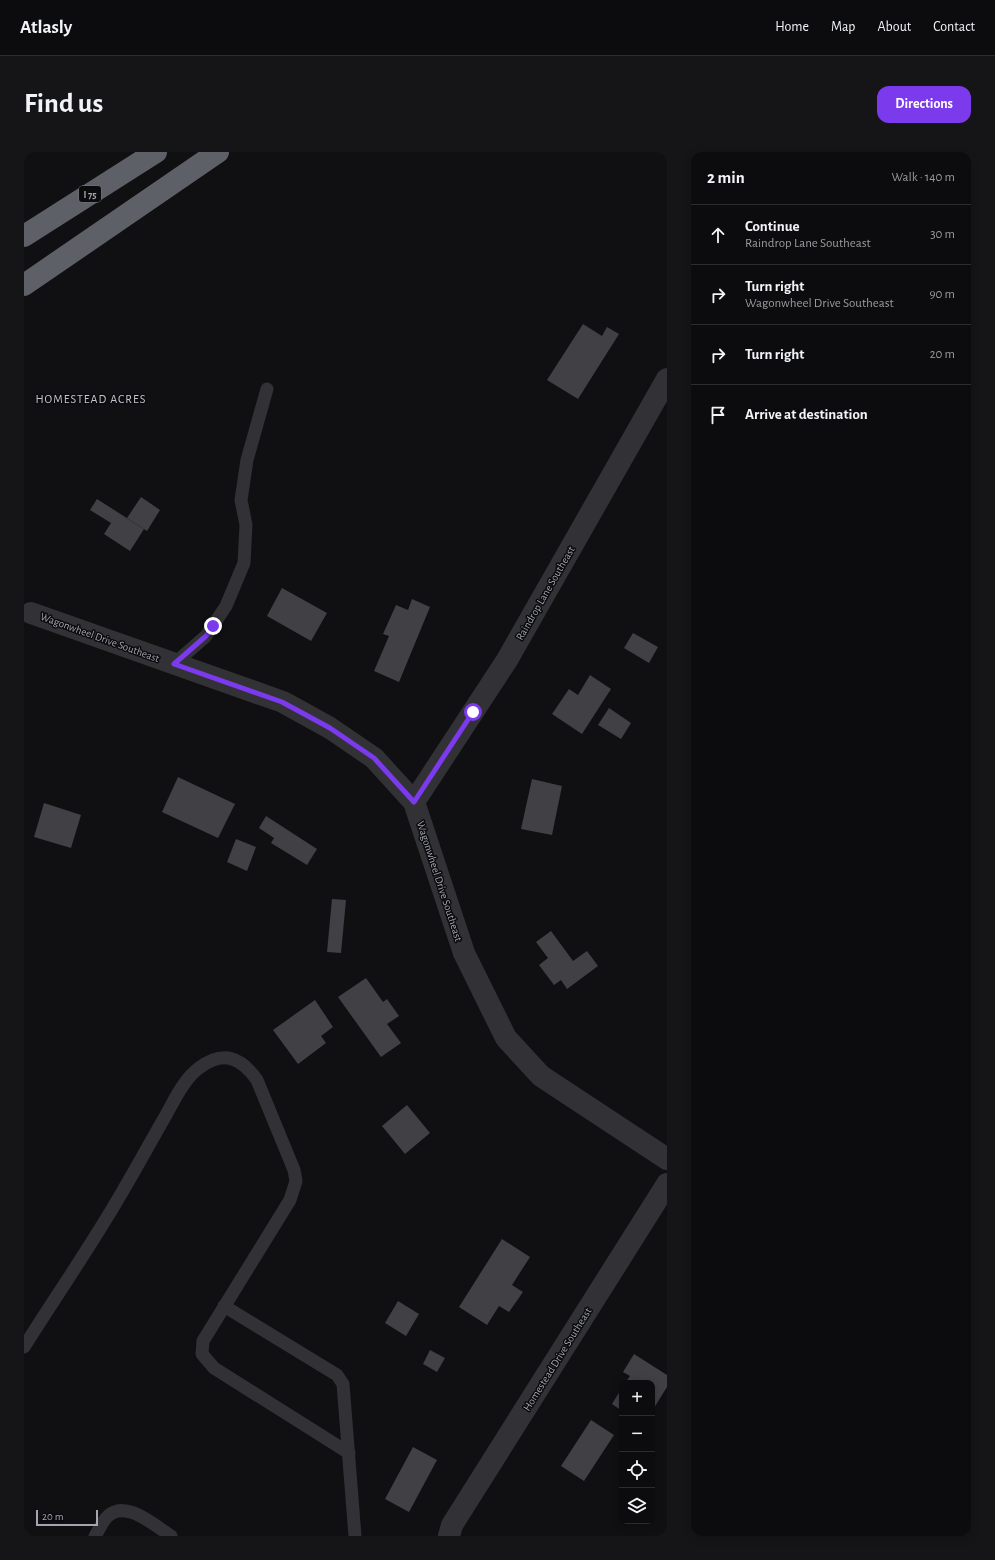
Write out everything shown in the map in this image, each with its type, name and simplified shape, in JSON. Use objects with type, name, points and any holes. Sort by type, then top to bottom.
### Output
[{"type":"highway","name":"I 75","points":[[24,236],[156,152]]},
{"type":"highway","points":[[24,285],[218,152]]},
{"type":"street","name":"Raindrop Lane Southeast","points":[[414,802],[507,660],[667,379]]},
{"type":"street","name":"Wagonwheel Drive Southeast","points":[[31,613],[282,702],[330,728],[374,758],[414,802],[464,953],[506,1038],[541,1076],[667,1159]]},
{"type":"street","name":"Homestead Drive Southeast","points":[[449,1536],[452,1525],[667,1184]]},
{"type":"lane","points":[[174,664],[206,636],[226,606],[244,563],[246,525],[241,500],[247,460],[267,389]]},
{"type":"lane","points":[[24,1347],[121,1195],[183,1086],[198,1068],[211,1060],[224,1056],[237,1060],[250,1069],[257,1080],[294,1170],[296,1181],[290,1200],[203,1341],[202,1354],[208,1363],[350,1453]]},
{"type":"lane","points":[[224,1306],[337,1375],[343,1384],[350,1453],[355,1536]]},
{"type":"lane","points":[[95,1536],[107,1517],[114,1512],[126,1510],[140,1516],[171,1536]]},
{"type":"building","points":[[583,324],[602,336],[607,327],[619,334],[578,399],[547,380]]},
{"type":"building","points":[[141,497],[160,510],[147,531],[127,518]]},
{"type":"building","points":[[97,499],[144,529],[130,551],[104,534],[111,523],[90,510]]},
{"type":"building","points":[[282,588],[327,613],[311,641],[267,616]]},
{"type":"building","points":[[412,599],[430,607],[399,682],[374,671],[389,636],[383,634],[396,605],[408,610]]},
{"type":"building","points":[[633,633],[658,647],[649,663],[624,648]]},
{"type":"building","points":[[590,675],[611,689],[582,734],[552,714],[569,689],[578,695]]},
{"type":"building","points":[[609,708],[631,723],[621,739],[598,725]]},
{"type":"building","points":[[178,777],[235,804],[218,838],[162,812]]},
{"type":"building","points":[[532,779],[562,786],[552,835],[521,829]]},
{"type":"building","points":[[44,803],[81,815],[71,848],[34,837]]},
{"type":"building","points":[[266,816],[317,849],[307,865],[271,843],[274,838],[259,828]]},
{"type":"building","points":[[236,839],[256,847],[247,871],[227,862]]},
{"type":"building","points":[[332,899],[346,900],[341,953],[327,952]]},
{"type":"building","points":[[551,931],[573,961],[587,951],[598,966],[567,989],[561,980],[554,985],[539,965],[548,958],[536,942]]},
{"type":"building","points":[[366,978],[383,1002],[387,999],[399,1016],[387,1024],[401,1043],[381,1057],[338,997]]},
{"type":"building","points":[[315,1000],[333,1027],[321,1036],[326,1043],[298,1064],[273,1030]]},
{"type":"building","points":[[407,1105],[430,1133],[405,1154],[382,1126]]},
{"type":"building","points":[[502,1239],[530,1257],[512,1285],[523,1292],[509,1312],[499,1306],[487,1325],[459,1307]]},
{"type":"building","points":[[398,1301],[419,1314],[406,1336],[385,1323]]},
{"type":"building","points":[[430,1350],[445,1358],[437,1372],[423,1364]]},
{"type":"building","points":[[634,1354],[667,1375],[667,1387],[655,1406],[655,1380],[627,1380],[630,1376],[623,1372]]},
{"type":"building","points":[[619,1393],[619,1409],[612,1404]]},
{"type":"building","points":[[591,1420],[614,1435],[584,1481],[561,1466]]},
{"type":"building","points":[[413,1447],[437,1460],[409,1512],[385,1499]]},
{"type":"district","name":"HOMESTEAD ACRES","points":[[91,399]]},
{"type":"route","points":[[213,626],[206,636],[174,664],[282,702],[330,728],[374,758],[414,802],[473,712]]}]
